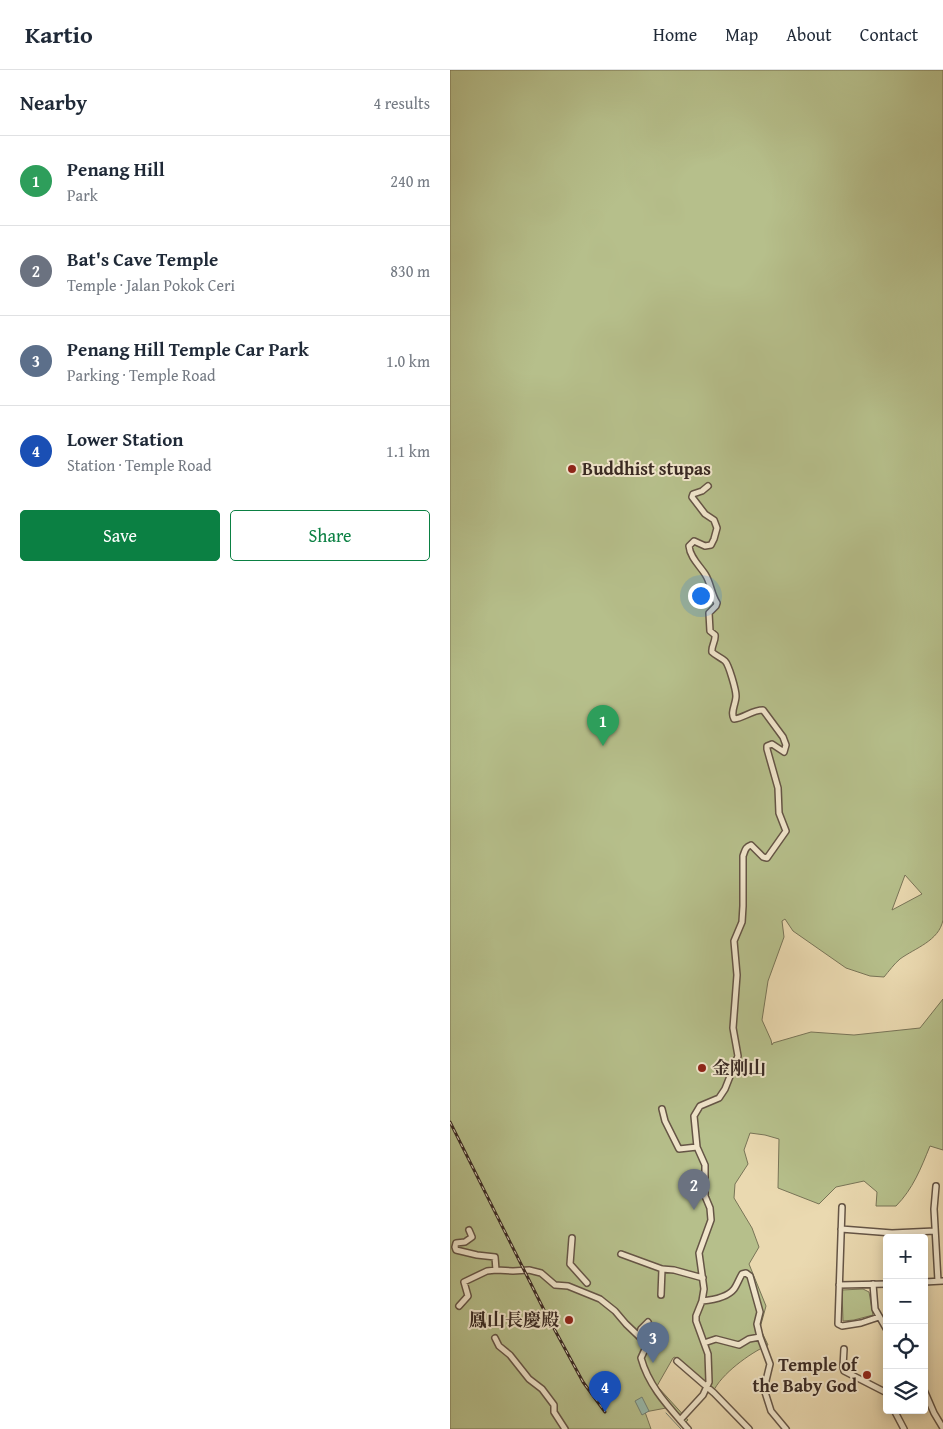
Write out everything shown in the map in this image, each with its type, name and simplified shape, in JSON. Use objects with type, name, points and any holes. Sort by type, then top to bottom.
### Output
[{"type":"street","points":[[680,1420],[695,1405],[708,1388],[710,1382],[708,1354],[696,1321],[704,1289],[700,1253],[711,1215],[705,1196],[705,1165],[697,1147],[694,1116],[700,1106],[719,1098],[725,1089],[738,1056],[733,1028],[737,975],[734,939],[742,922],[743,856],[747,846],[751,845],[763,857],[767,858],[786,831],[779,812],[778,788],[767,746],[769,743],[772,744],[784,752],[786,745],[780,731],[762,710],[743,715],[738,719],[734,720],[732,718],[736,696],[727,663],[712,652],[711,648],[715,638],[710,631],[709,612],[716,606],[717,601],[712,595],[706,575],[692,556],[689,546],[694,542],[705,546],[711,545],[716,535],[717,528],[714,520],[705,514],[692,497],[693,494],[702,491],[708,486]]},
{"type":"street","points":[[662,1109],[665,1121],[679,1149],[697,1147]]},
{"type":"street","points":[[936,1186],[934,1201],[935,1231],[940,1281]]},
{"type":"street","points":[[842,1207],[838,1324],[842,1326],[861,1323],[878,1317]]},
{"type":"street","points":[[841,1229],[892,1234],[935,1231]]},
{"type":"street","points":[[469,1230],[472,1237],[465,1242],[456,1243],[454,1247],[456,1250],[496,1257],[496,1270]]},
{"type":"street","points":[[572,1238],[570,1264],[587,1283]]},
{"type":"street","points":[[621,1254],[662,1269],[674,1270],[703,1278]]},
{"type":"street","points":[[661,1296],[662,1269]]},
{"type":"street","points":[[459,1306],[468,1296],[464,1282],[486,1271],[496,1270],[529,1270],[541,1273],[555,1285],[568,1286],[600,1299],[615,1310],[646,1343],[641,1358],[646,1371],[658,1394],[688,1429]]},
{"type":"street","points":[[702,1301],[717,1299],[731,1292],[734,1290],[742,1274],[749,1274],[759,1302],[758,1324],[760,1338],[770,1364],[769,1373],[764,1385],[766,1396],[771,1411],[786,1429]]},
{"type":"street","points":[[873,1284],[875,1308],[883,1324]]},
{"type":"street","points":[[839,1285],[883,1284]]},
{"type":"street","points":[[639,1336],[648,1322]]},
{"type":"street","points":[[495,1338],[499,1346],[510,1355],[529,1379],[542,1389],[554,1406],[554,1413],[565,1429]]},
{"type":"street","points":[[704,1343],[716,1339],[739,1344],[749,1339],[760,1338]]},
{"type":"street","points":[[844,1348],[844,1371],[883,1391]]},
{"type":"street","points":[[677,1360],[749,1429]]},
{"type":"street","points":[[928,1398],[943,1428]]},
{"type":"street","points":[[896,1414],[904,1429]]},
{"type":"green space","points":[[450,70],[943,70],[943,920],[941,927],[932,939],[900,959],[884,977],[870,976],[846,968],[793,931],[785,919],[782,921],[784,937],[768,981],[762,1020],[772,1045],[773,1043],[811,1032],[854,1035],[920,1028],[943,999],[943,1150],[930,1146],[912,1185],[896,1206],[876,1206],[877,1192],[864,1181],[836,1187],[819,1204],[778,1188],[779,1139],[750,1133],[744,1150],[748,1164],[735,1184],[734,1198],[752,1228],[759,1247],[749,1264],[766,1306],[760,1328],[768,1345],[753,1353],[729,1371],[713,1392],[675,1357],[673,1358],[657,1386],[688,1420],[682,1425],[666,1408],[645,1412],[651,1429],[450,1429]],"holes":[[[905,875],[922,894],[892,910]]]},
{"type":"green space","points":[[863,1289],[869,1292],[873,1315],[843,1321],[842,1290]]},
{"type":"shaded area","points":[[642,1397],[649,1411],[642,1415],[635,1401]]},
{"type":"waterway","points":[[666,1413],[681,1429]]},
{"type":"railway","points":[[450,1122],[544,1310],[583,1382],[605,1412]]},
{"type":"place","name":"Buddhist stupas","points":[[572,469]]},
{"type":"place","name":"Penang Hill","points":[[603,746]]},
{"type":"place","name":"金刚山","points":[[702,1068]]},
{"type":"place","name":"Bat's Cave Temple","points":[[694,1210]]},
{"type":"place","name":"鳳山長慶殿","points":[[569,1320]]},
{"type":"place","name":"Penang Hill Temple Car Park","points":[[653,1363]]},
{"type":"place","name":"Temple of the Baby God","points":[[867,1375]]},
{"type":"place","name":"Lower Station","points":[[605,1412]]}]
